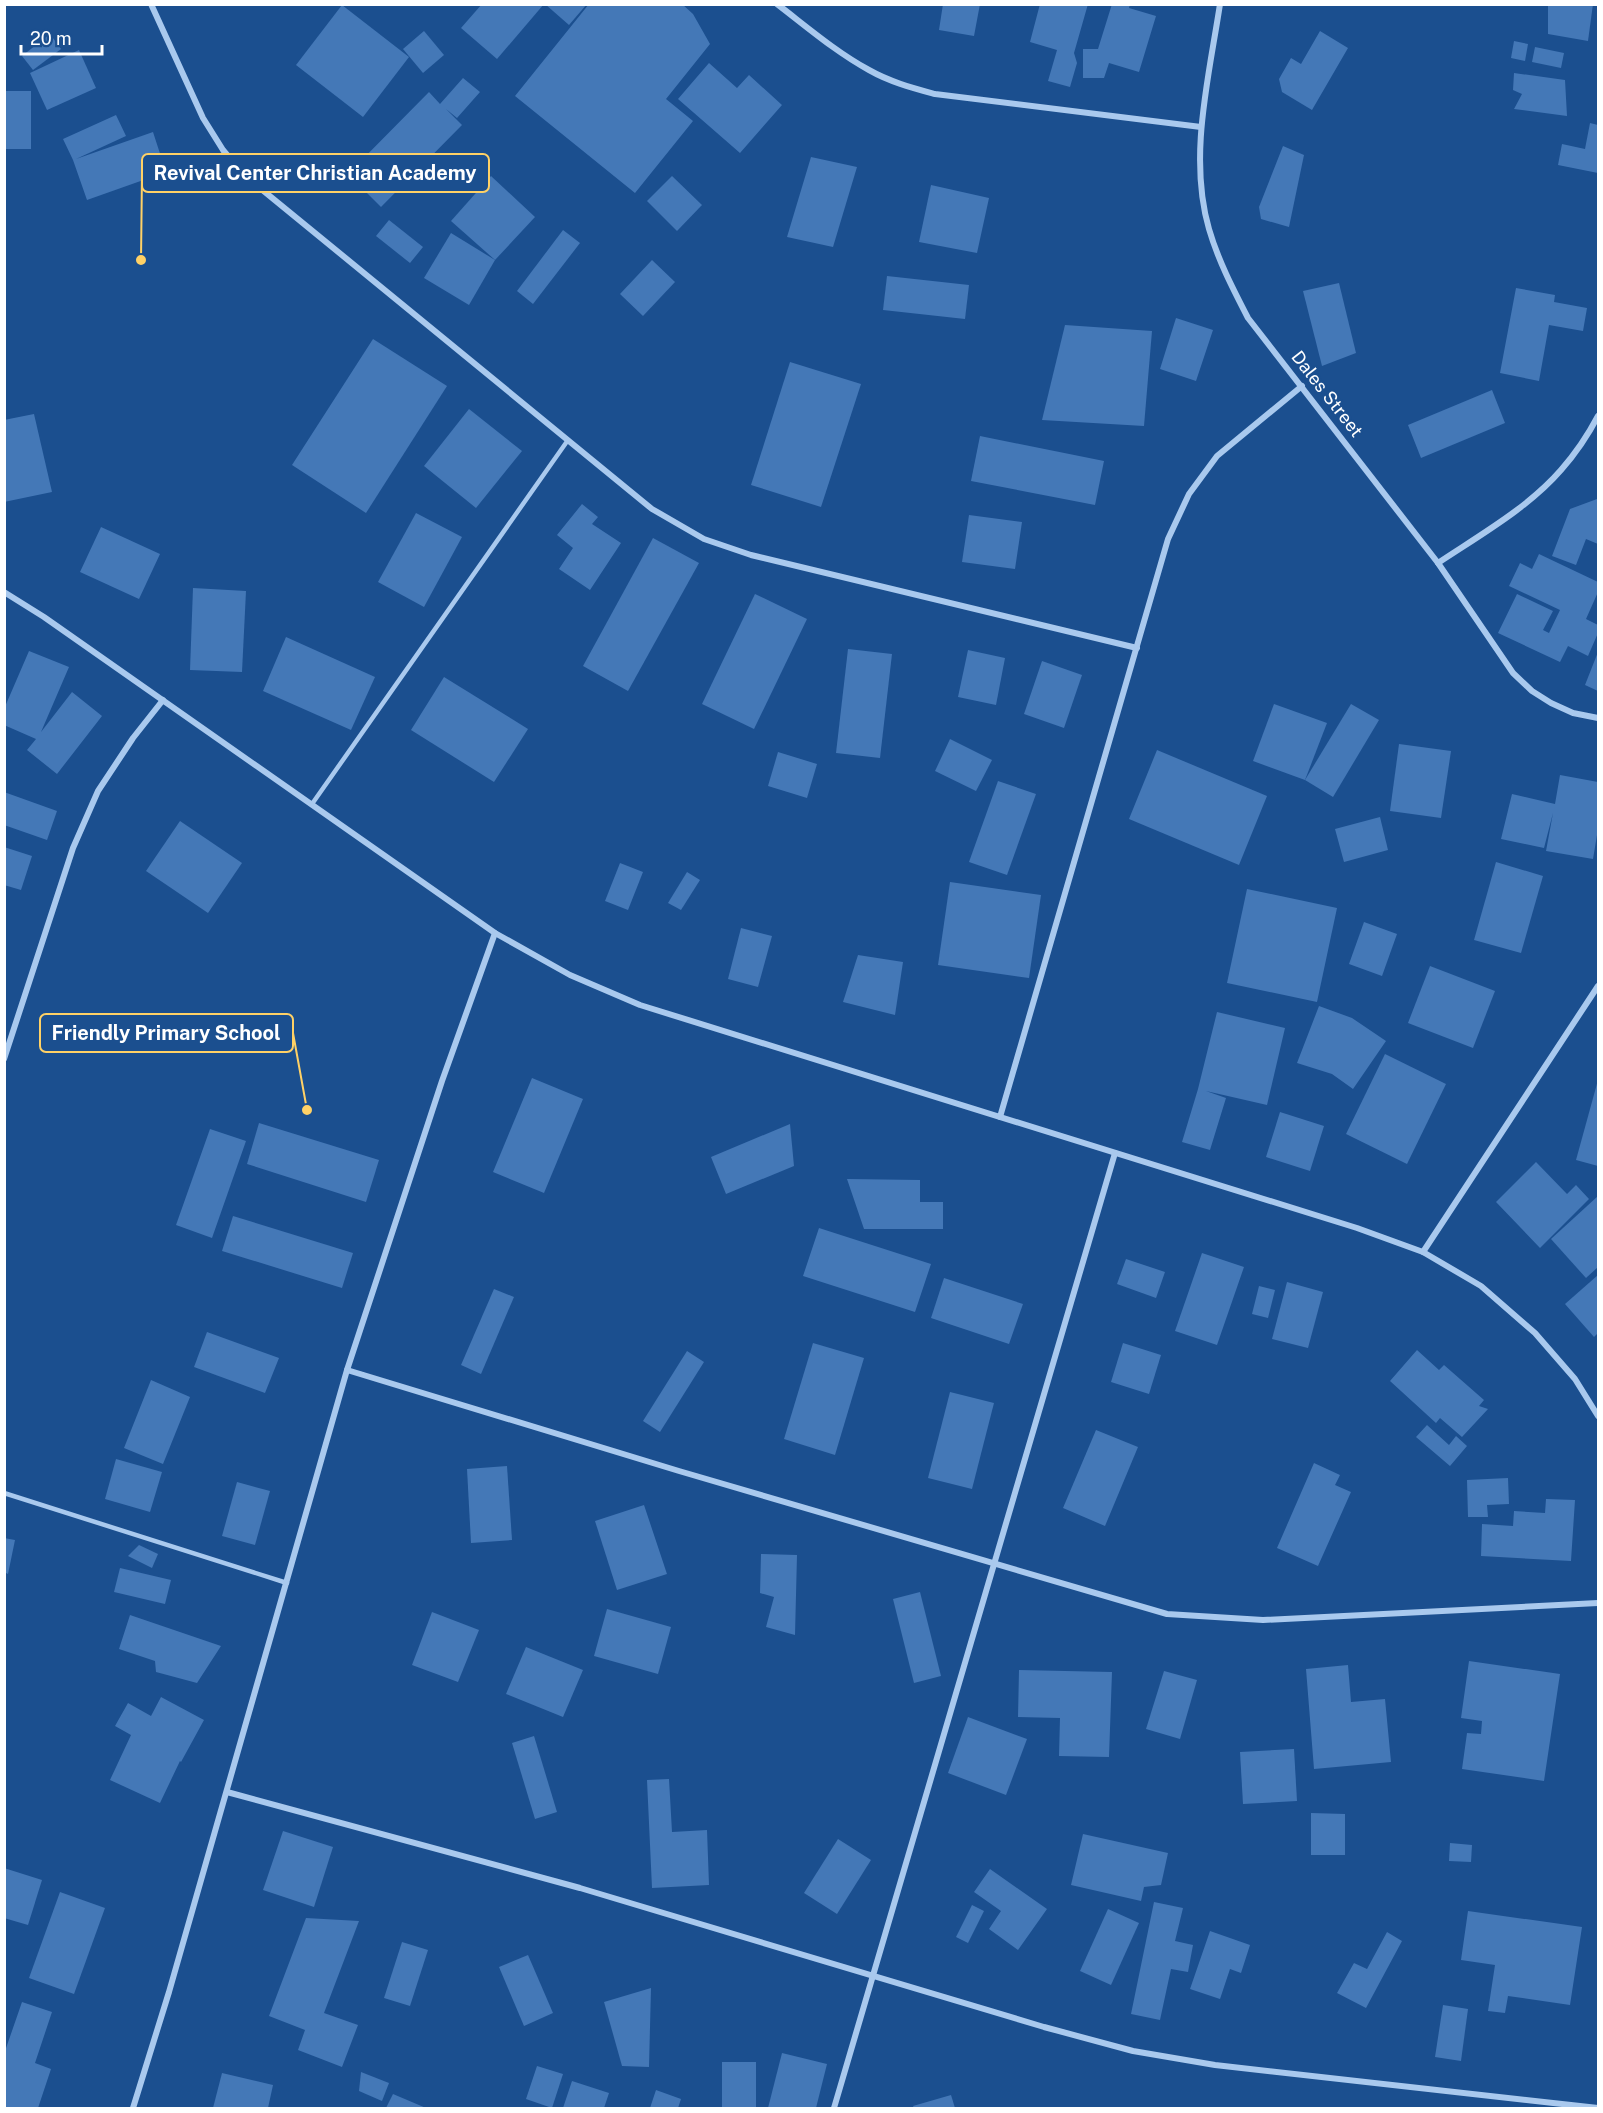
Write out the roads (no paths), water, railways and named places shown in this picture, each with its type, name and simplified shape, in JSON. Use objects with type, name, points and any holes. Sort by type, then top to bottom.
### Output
[{"type":"street","points":[[151,4],[203,118],[223,150],[243,174],[652,509],[704,539],[751,555],[1137,648]]},
{"type":"street","points":[[777,4],[832,47],[869,70],[901,84],[935,94],[1202,127]]},
{"type":"street","name":"Dales Street","points":[[1220,4],[1202,127],[1201,182],[1209,228],[1226,276],[1248,318],[1438,563],[1513,673],[1532,691],[1551,703],[1599,718]]},
{"type":"street","points":[[1000,1117],[1168,539],[1189,494],[1216,456],[1302,386]]},
{"type":"street","points":[[1438,563],[1517,508],[1561,471],[1586,438],[1599,416]]},
{"type":"street","points":[[4,592],[44,616],[495,933],[570,975],[640,1005],[1357,1228],[1423,1252],[1481,1286],[1535,1332],[1575,1379],[1599,1416]]},
{"type":"street","points":[[4,1059],[73,848],[98,791],[133,738],[163,700]]},
{"type":"street","points":[[133,2109],[170,1992],[347,1370],[442,1081],[495,933]]},
{"type":"street","points":[[1423,1252],[1599,986]]},
{"type":"street","points":[[834,2109],[1115,1153]]},
{"type":"street","points":[[347,1370],[679,1471],[1167,1614],[1263,1620],[1599,1603]]},
{"type":"street","points":[[227,1792],[580,1888],[1044,2027],[1133,2051],[1215,2065],[1599,2108]]},
{"type":"lane","points":[[312,804],[568,440]]},
{"type":"lane","points":[[4,1493],[287,1583]]},
{"type":"place","name":"Revival Center Christian Academy","points":[[141,260]]},
{"type":"place","name":"Friendly Primary School","points":[[307,1110]]}]
